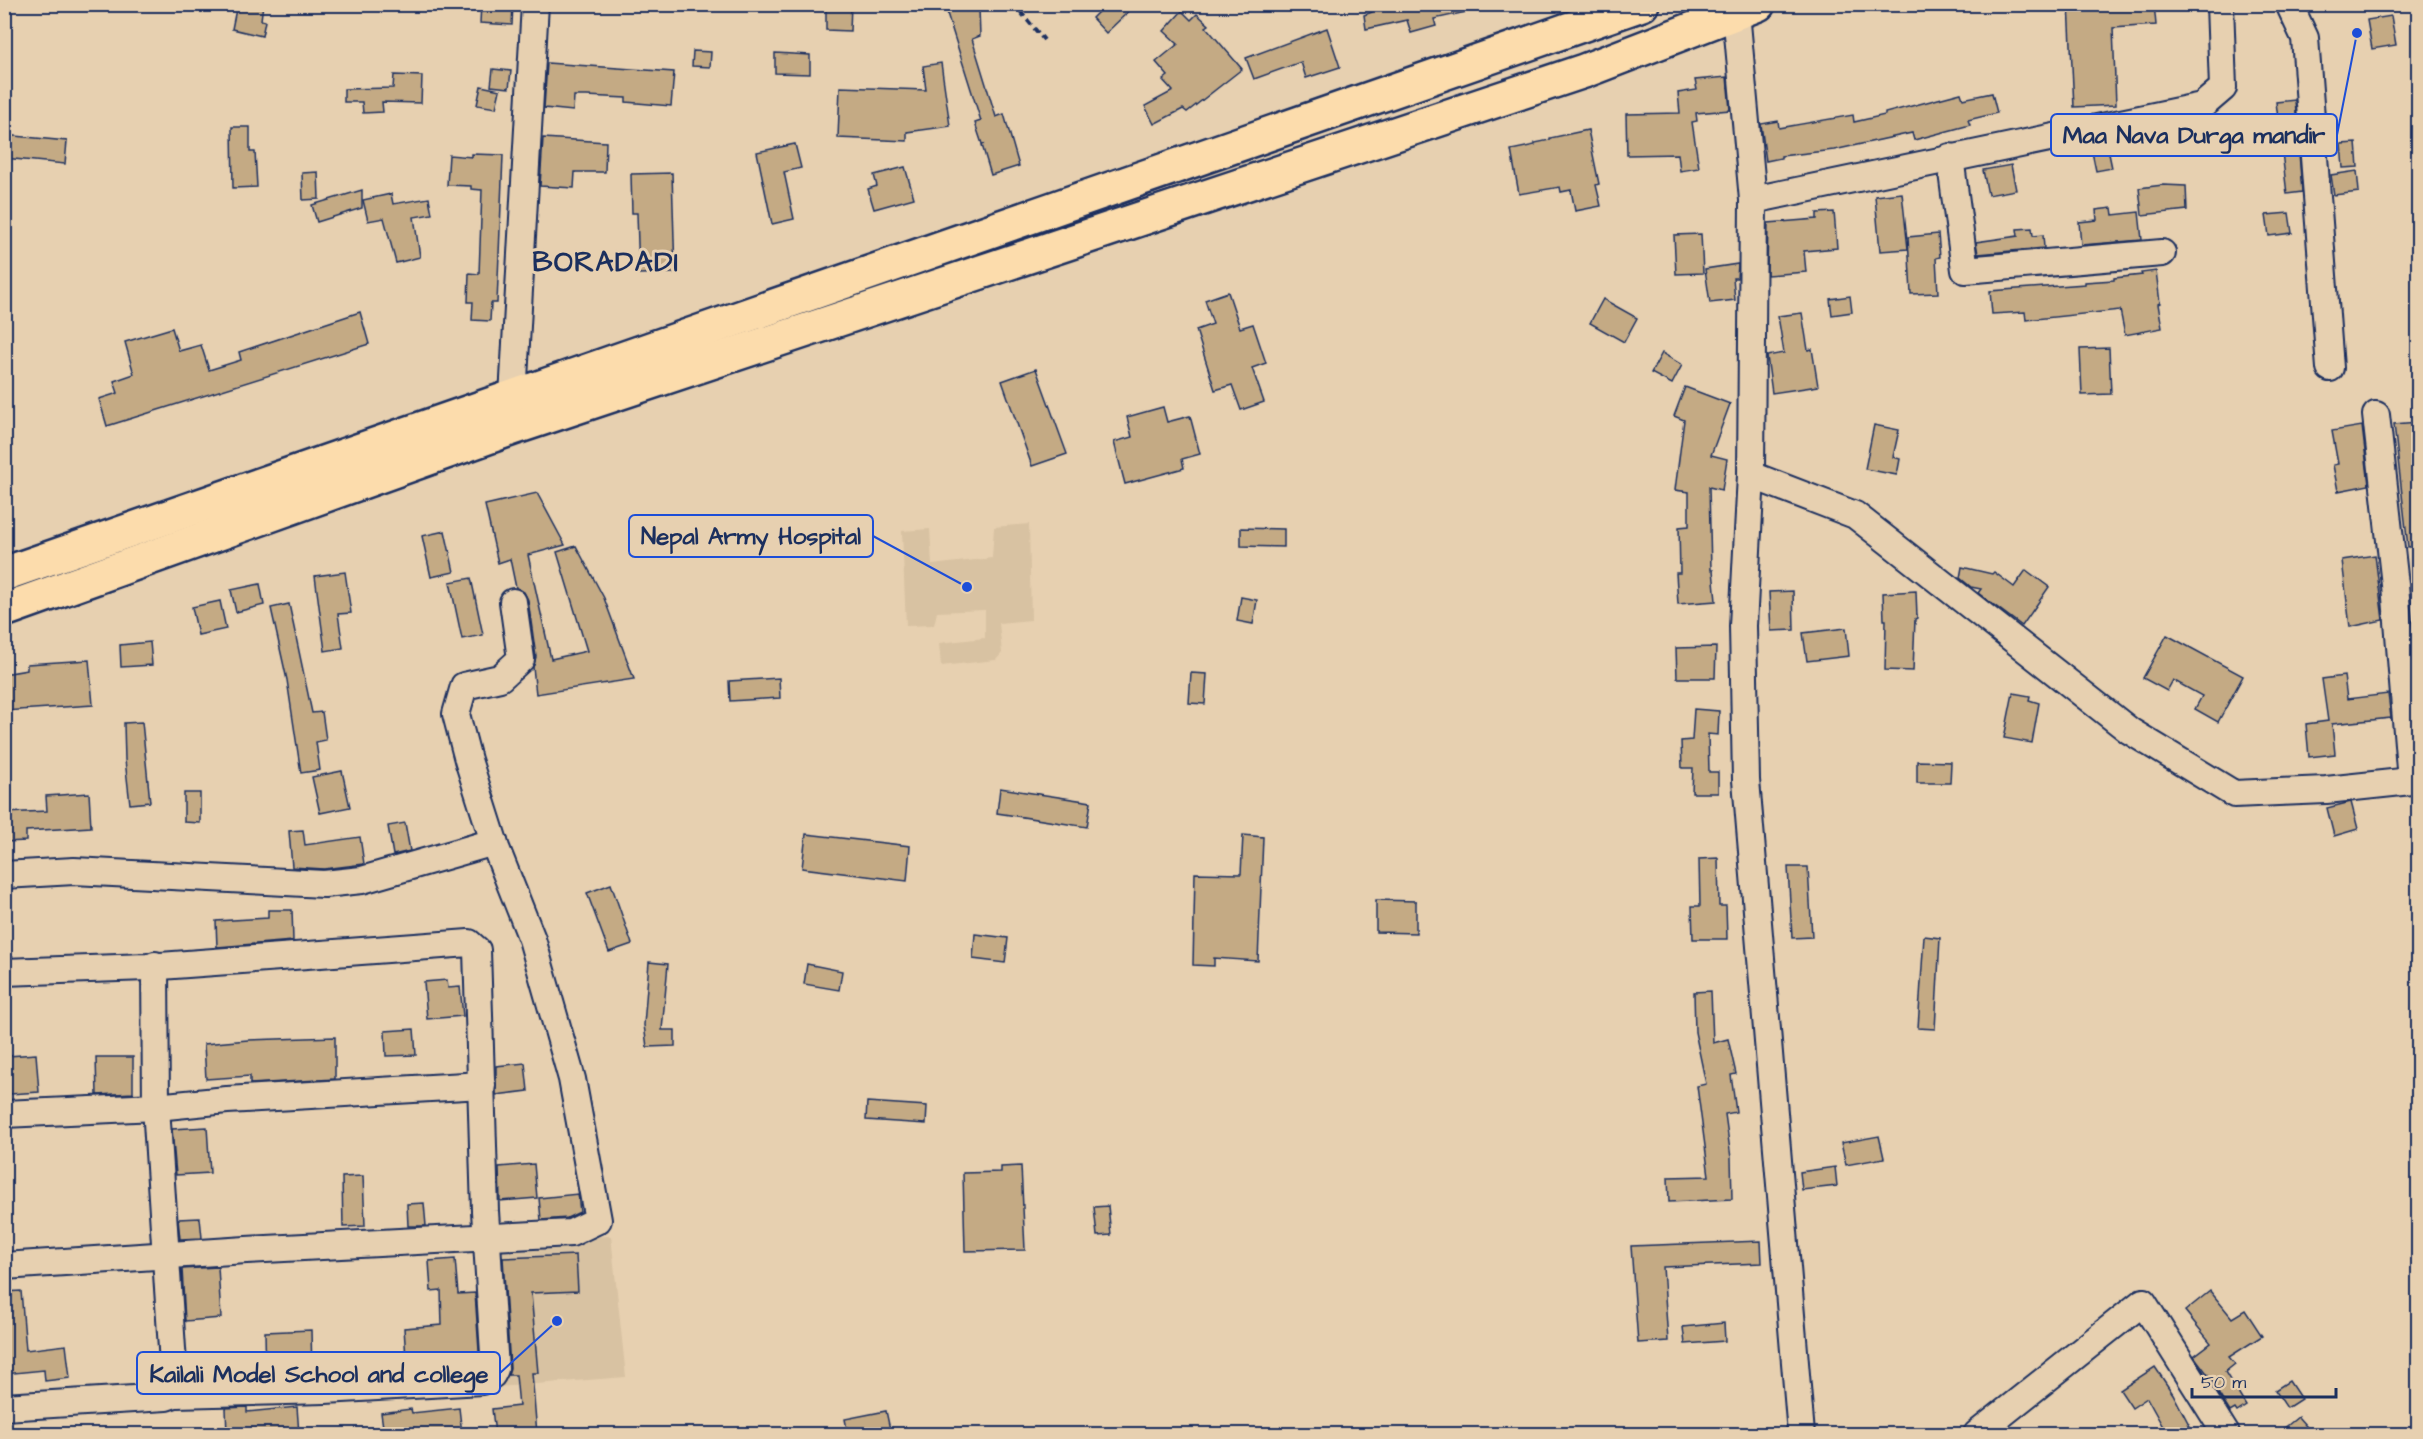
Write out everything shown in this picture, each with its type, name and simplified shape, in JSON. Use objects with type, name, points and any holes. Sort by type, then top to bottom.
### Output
[{"type":"highway","points":[[4,574],[1642,4]]},
{"type":"highway","points":[[4,610],[513,428],[1584,72],[1747,8]]},
{"type":"street","points":[[513,397],[535,4]]},
{"type":"street","points":[[1753,200],[2202,106],[2223,88],[2220,4]]},
{"type":"street","points":[[2289,4],[2305,38],[2330,368]]},
{"type":"street","points":[[1747,8],[1753,200],[1751,475],[1743,626],[1746,780],[1801,1434]]},
{"type":"street","points":[[1950,157],[1965,270],[2162,253]]},
{"type":"street","points":[[1751,475],[1855,515],[2130,731],[2234,794],[2325,790],[2415,779],[2376,415]]},
{"type":"street","points":[[4,1266],[487,1236],[571,1233],[598,1220],[573,1079],[532,939],[494,842],[456,714],[464,686],[500,678],[521,659],[513,602]]},
{"type":"street","points":[[4,875],[74,871],[324,884],[362,880],[494,842]]},
{"type":"street","points":[[4,972],[155,966],[470,943],[477,950],[482,1147],[495,1369],[492,1375],[482,1381],[325,1390],[175,1394],[154,1398],[4,1407]]},
{"type":"street","points":[[155,966],[156,1107],[175,1394]]},
{"type":"street","points":[[4,1114],[156,1107],[227,1100],[482,1085]]},
{"type":"street","points":[[1977,1434],[2143,1302],[2226,1434]]},
{"type":"path","points":[[1014,4],[1044,40]]},
{"type":"shaded area","points":[[1029,524],[1031,620],[999,623],[1002,653],[996,660],[941,666],[939,643],[985,638],[985,610],[937,612],[934,625],[906,626],[902,531],[930,529],[932,565],[992,558],[994,527]]},
{"type":"shaded area","points":[[611,1236],[626,1377],[497,1387],[490,1266],[493,1241]]},
{"type":"building","points":[[237,4],[263,4],[261,20],[265,21],[262,36],[232,29]]},
{"type":"building","points":[[481,4],[513,4],[512,25],[480,23]]},
{"type":"building","points":[[826,4],[851,4],[850,31],[826,30]]},
{"type":"building","points":[[1106,4],[1120,4],[1128,12],[1106,33],[1092,18]]},
{"type":"building","points":[[1369,4],[1471,4],[1471,11],[1434,19],[1436,26],[1411,33],[1407,20],[1366,29],[1364,15],[1372,12]]},
{"type":"building","points":[[2069,4],[2154,4],[2156,25],[2113,28],[2116,105],[2074,107]]},
{"type":"building","points":[[979,9],[980,36],[972,39],[996,117],[1004,114],[1019,166],[991,175],[982,145],[985,144],[982,144],[975,123],[981,121],[946,10]]},
{"type":"building","points":[[1182,11],[1191,20],[1197,14],[1209,25],[1206,27],[1242,69],[1187,112],[1183,109],[1154,124],[1145,106],[1173,91],[1163,80],[1168,76],[1156,62],[1178,44],[1164,31]]},
{"type":"building","points":[[2391,16],[2396,45],[2372,49],[2367,20]]},
{"type":"building","points":[[1327,28],[1340,67],[1306,78],[1301,62],[1254,79],[1246,58]]},
{"type":"building","points":[[693,51],[711,52],[710,67],[692,66]]},
{"type":"building","points":[[775,53],[810,55],[810,74],[775,73]]},
{"type":"building","points":[[547,63],[674,72],[671,106],[626,102],[626,98],[574,96],[573,111],[544,108]]},
{"type":"building","points":[[941,63],[950,126],[907,132],[907,141],[838,138],[840,87],[926,90],[923,66]]},
{"type":"building","points":[[493,69],[511,71],[509,88],[491,86]]},
{"type":"building","points":[[394,75],[422,76],[421,103],[382,102],[383,112],[363,113],[362,102],[344,102],[344,89],[393,88]]},
{"type":"building","points":[[1727,77],[1730,110],[1696,113],[1697,121],[1692,122],[1699,168],[1680,171],[1678,154],[1627,155],[1626,114],[1680,113],[1678,93],[1697,90],[1695,80]]},
{"type":"building","points":[[481,86],[500,90],[496,108],[477,105]]},
{"type":"building","points":[[1961,93],[1963,99],[1992,93],[1997,113],[1968,120],[1970,125],[1914,140],[1912,133],[1834,150],[1781,156],[1781,158],[1766,161],[1761,124],[1778,121],[1779,128],[1853,115],[1854,122]]},
{"type":"building","points":[[2295,100],[2302,192],[2287,194],[2276,102]]},
{"type":"building","points":[[232,127],[250,127],[250,152],[255,152],[257,187],[233,188]]},
{"type":"building","points":[[1588,130],[1601,206],[1575,211],[1571,190],[1561,192],[1560,187],[1519,194],[1511,150],[1535,145],[1535,143],[1550,140],[1550,138]]},
{"type":"building","points":[[4,135],[67,141],[65,164],[4,158]]},
{"type":"building","points":[[543,138],[606,142],[605,172],[575,172],[574,188],[540,186]]},
{"type":"building","points":[[2356,143],[2358,167],[2343,168],[2341,144]]},
{"type":"building","points":[[795,144],[801,168],[784,172],[794,219],[772,224],[757,152]]},
{"type":"building","points":[[2107,144],[2112,168],[2096,171],[2091,147]]},
{"type":"building","points":[[472,154],[503,155],[497,303],[491,303],[490,321],[472,320],[473,302],[468,302],[469,273],[479,274],[482,190],[471,189],[471,186],[447,185],[449,155],[472,157]]},
{"type":"building","points":[[2011,165],[2016,190],[1988,195],[1983,170]]},
{"type":"building","points":[[905,167],[914,198],[874,209],[868,189],[877,186],[874,175]]},
{"type":"building","points":[[2357,171],[2359,192],[2334,195],[2331,175]]},
{"type":"building","points":[[318,172],[319,199],[303,200],[302,173]]},
{"type":"building","points":[[672,173],[675,273],[639,274],[637,213],[632,213],[631,174]]},
{"type":"building","points":[[2163,185],[2186,186],[2187,210],[2142,215],[2139,188]]},
{"type":"building","points":[[362,190],[362,208],[317,222],[312,205]]},
{"type":"building","points":[[1902,193],[1908,249],[1880,251],[1875,196]]},
{"type":"building","points":[[391,194],[393,204],[429,198],[432,214],[414,217],[420,257],[396,263],[384,218],[368,221],[363,200]]},
{"type":"building","points":[[2112,208],[2113,215],[2139,212],[2142,240],[2081,245],[2079,222],[2097,220],[2096,210]]},
{"type":"building","points":[[1834,212],[1837,248],[1804,251],[1806,272],[1767,275],[1768,223],[1817,219],[1817,213]]},
{"type":"building","points":[[2289,213],[2292,233],[2269,236],[2266,215]]},
{"type":"building","points":[[2032,228],[2033,236],[2043,235],[2044,248],[1978,254],[1976,242],[2018,236],[2017,229]]},
{"type":"building","points":[[1701,234],[1703,273],[1676,274],[1674,235]]},
{"type":"building","points":[[1938,234],[1940,257],[1936,258],[1938,293],[1911,294],[1908,237]]},
{"type":"building","points":[[1738,264],[1737,278],[1733,278],[1735,300],[1710,303],[1705,269]]},
{"type":"building","points":[[2156,271],[2162,328],[2125,335],[2120,310],[2026,320],[2025,312],[1992,314],[1990,291],[2085,284],[2085,282],[2114,280],[2114,278]]},
{"type":"building","points":[[1228,292],[1240,328],[1253,324],[1266,363],[1252,368],[1264,402],[1241,410],[1232,385],[1215,390],[1196,330],[1213,324],[1205,300]]},
{"type":"building","points":[[1850,296],[1852,312],[1832,315],[1830,299]]},
{"type":"building","points":[[1603,299],[1637,318],[1624,342],[1590,323]]},
{"type":"building","points":[[360,312],[369,344],[107,426],[99,399],[118,393],[114,381],[134,374],[125,342],[172,328],[179,351],[201,345],[209,370],[241,360],[239,352]]},
{"type":"building","points":[[1802,313],[1808,350],[1812,349],[1818,386],[1772,393],[1767,356],[1784,353],[1778,316]]},
{"type":"building","points":[[2109,348],[2111,394],[2082,395],[2080,349]]},
{"type":"building","points":[[1662,353],[1682,365],[1672,384],[1651,373]]},
{"type":"building","points":[[1036,369],[1067,454],[1032,466],[1002,381]]},
{"type":"building","points":[[1685,387],[1730,404],[1711,455],[1727,459],[1722,490],[1709,487],[1711,570],[1713,570],[1716,601],[1678,604],[1676,573],[1680,573],[1679,527],[1689,526],[1689,492],[1675,490],[1684,420],[1674,416]]},
{"type":"building","points":[[1163,407],[1167,422],[1190,416],[1200,454],[1182,459],[1184,468],[1125,484],[1114,442],[1132,437],[1127,417]]},
{"type":"building","points":[[2418,422],[2418,546],[2408,547],[2394,424]]},
{"type":"building","points":[[1874,425],[1899,430],[1893,457],[1900,459],[1897,475],[1865,469]]},
{"type":"building","points":[[2362,426],[2369,485],[2338,491],[2333,465],[2338,464],[2332,431]]},
{"type":"building","points":[[537,493],[565,545],[528,555],[551,659],[587,651],[557,552],[576,546],[604,598],[634,679],[536,694],[533,667],[536,657],[528,600],[524,592],[516,588],[510,559],[498,563],[485,505]]},
{"type":"building","points":[[1241,528],[1284,529],[1284,547],[1241,546]]},
{"type":"building","points":[[445,531],[454,572],[431,577],[422,536]]},
{"type":"building","points":[[2375,555],[2383,620],[2350,627],[2342,560]]},
{"type":"building","points":[[1962,567],[1992,574],[1994,572],[2014,587],[2026,570],[2049,587],[2022,626],[1978,593],[1981,589],[1971,587],[1960,578]]},
{"type":"building","points":[[345,572],[351,613],[338,614],[343,648],[325,651],[315,576]]},
{"type":"building","points":[[471,578],[483,635],[462,639],[450,582]]},
{"type":"building","points":[[260,584],[264,605],[236,612],[231,590]]},
{"type":"building","points":[[1793,591],[1794,630],[1771,631],[1769,592]]},
{"type":"building","points":[[1916,591],[1917,618],[1915,619],[1913,671],[1885,670],[1886,620],[1884,620],[1883,593]]},
{"type":"building","points":[[1241,597],[1257,600],[1253,624],[1237,621]]},
{"type":"building","points":[[220,601],[226,629],[198,635],[192,607]]},
{"type":"building","points":[[289,604],[312,713],[322,712],[326,740],[316,742],[320,770],[301,773],[287,680],[271,608]]},
{"type":"building","points":[[1846,628],[1849,656],[1807,661],[1803,633]]},
{"type":"building","points":[[2167,635],[2243,676],[2218,722],[2195,709],[2202,696],[2173,680],[2167,691],[2143,678]]},
{"type":"building","points":[[150,642],[152,665],[121,667],[120,645]]},
{"type":"building","points":[[1716,647],[1715,678],[1677,678],[1676,648]]},
{"type":"building","points":[[89,660],[93,705],[4,711],[4,674],[27,670],[27,664]]},
{"type":"building","points":[[1191,673],[1207,674],[1205,704],[1189,703]]},
{"type":"building","points":[[2344,676],[2347,699],[2388,694],[2391,718],[2332,724],[2335,754],[2309,757],[2306,724],[2328,721],[2322,679]]},
{"type":"building","points":[[779,678],[780,698],[730,701],[729,681]]},
{"type":"building","points":[[2013,693],[2030,696],[2029,700],[2039,703],[2032,743],[2004,738]]},
{"type":"building","points":[[1694,709],[1719,711],[1718,735],[1708,734],[1709,772],[1718,772],[1718,793],[1692,793],[1693,768],[1682,768],[1681,741],[1692,740]]},
{"type":"building","points":[[142,722],[150,802],[130,804],[124,723]]},
{"type":"building","points":[[1917,761],[1951,762],[1950,783],[1917,783]]},
{"type":"building","points":[[342,771],[350,807],[320,813],[312,777]]},
{"type":"building","points":[[1000,788],[1091,802],[1087,827],[997,813]]},
{"type":"building","points":[[89,793],[91,827],[26,831],[26,841],[4,842],[4,813],[47,811],[46,796]]},
{"type":"building","points":[[184,793],[200,793],[200,823],[184,822]]},
{"type":"building","points":[[2351,802],[2358,829],[2334,836],[2327,808]]},
{"type":"building","points":[[405,823],[410,851],[393,855],[388,826]]},
{"type":"building","points":[[303,830],[305,845],[360,837],[364,864],[324,869],[292,867],[289,831]]},
{"type":"building","points":[[806,834],[910,846],[907,881],[802,868]]},
{"type":"building","points":[[1243,835],[1263,837],[1258,961],[1214,958],[1214,966],[1193,965],[1195,873],[1241,874]]},
{"type":"building","points":[[1718,858],[1719,906],[1726,906],[1727,939],[1693,939],[1692,906],[1700,906],[1699,859]]},
{"type":"building","points":[[1788,867],[1808,867],[1812,937],[1792,938]]},
{"type":"building","points":[[611,884],[632,944],[609,952],[587,893]]},
{"type":"building","points":[[1376,900],[1416,901],[1416,933],[1376,932]]},
{"type":"building","points":[[268,910],[292,910],[293,941],[217,947],[216,921],[268,918]]},
{"type":"building","points":[[975,934],[1008,938],[1005,963],[973,959]]},
{"type":"building","points":[[1924,936],[1940,938],[1935,1029],[1918,1028]]},
{"type":"building","points":[[649,962],[668,964],[662,1030],[675,1030],[675,1046],[647,1047],[644,1025]]},
{"type":"building","points":[[807,964],[842,971],[839,990],[804,984]]},
{"type":"building","points":[[447,980],[448,988],[460,987],[463,1016],[427,1019],[424,982]]},
{"type":"building","points":[[1711,991],[1713,1043],[1728,1039],[1736,1074],[1731,1075],[1736,1112],[1725,1114],[1731,1158],[1732,1199],[1669,1202],[1668,1177],[1709,1176],[1697,1086],[1706,1084],[1695,1032],[1694,992]]},
{"type":"building","points":[[414,1029],[416,1055],[386,1056],[385,1031]]},
{"type":"building","points":[[335,1037],[335,1079],[250,1084],[250,1076],[206,1079],[204,1044]]},
{"type":"building","points":[[36,1054],[39,1092],[10,1094],[8,1056]]},
{"type":"building","points":[[96,1057],[133,1057],[133,1093],[97,1095]]},
{"type":"building","points":[[525,1063],[528,1091],[496,1095],[496,1066]]},
{"type":"building","points":[[867,1102],[927,1106],[926,1124],[866,1120]]},
{"type":"building","points":[[207,1127],[210,1173],[176,1175],[172,1129]]},
{"type":"building","points":[[1879,1136],[1884,1158],[1846,1165],[1841,1143]]},
{"type":"building","points":[[534,1164],[537,1198],[500,1201],[499,1167]]},
{"type":"building","points":[[1021,1166],[1025,1250],[965,1251],[963,1173],[1001,1172],[1001,1167]]},
{"type":"building","points":[[1835,1167],[1837,1186],[1802,1190],[1800,1172]]},
{"type":"building","points":[[363,1176],[365,1226],[343,1227],[342,1177]]},
{"type":"building","points":[[578,1194],[580,1212],[567,1218],[541,1220],[539,1198]]},
{"type":"building","points":[[424,1203],[426,1226],[408,1226],[407,1204]]},
{"type":"building","points":[[1108,1206],[1111,1235],[1097,1236],[1094,1207]]},
{"type":"building","points":[[200,1218],[202,1238],[180,1239],[178,1219]]},
{"type":"building","points":[[1761,1241],[1762,1263],[1663,1267],[1668,1341],[1638,1343],[1631,1246]]},
{"type":"building","points":[[576,1255],[578,1291],[531,1293],[538,1373],[532,1373],[537,1434],[495,1434],[492,1409],[519,1406],[516,1375],[508,1375],[510,1368],[503,1258]]},
{"type":"building","points":[[455,1259],[458,1294],[475,1293],[480,1365],[442,1368],[441,1355],[406,1358],[404,1328],[442,1325],[441,1290],[431,1291],[429,1261]]},
{"type":"building","points":[[218,1267],[221,1318],[185,1321],[182,1269]]},
{"type":"building","points":[[21,1291],[26,1350],[66,1345],[70,1378],[45,1381],[44,1370],[4,1374],[4,1292]]},
{"type":"building","points":[[2210,1291],[2232,1318],[2245,1310],[2262,1336],[2229,1357],[2235,1364],[2225,1372],[2246,1406],[2237,1412],[2235,1409],[2230,1412],[2213,1385],[2215,1384],[2194,1356],[2211,1343],[2185,1311]]},
{"type":"building","points":[[1724,1323],[1725,1341],[1685,1344],[1683,1327]]},
{"type":"building","points":[[311,1330],[312,1375],[266,1377],[265,1332]]},
{"type":"building","points":[[2155,1367],[2173,1394],[2194,1434],[2167,1434],[2147,1398],[2132,1408],[2120,1390]]},
{"type":"building","points":[[2289,1381],[2301,1399],[2287,1408],[2275,1390]]},
{"type":"building","points":[[247,1407],[247,1412],[297,1407],[299,1434],[227,1434],[226,1408]]},
{"type":"building","points":[[459,1408],[462,1434],[384,1434],[381,1413],[411,1409],[412,1413]]},
{"type":"building","points":[[886,1411],[891,1434],[848,1434],[845,1419]]},
{"type":"building","points":[[2298,1417],[2313,1434],[2277,1434]]},
{"type":"place","name":"Maa Nava Durga mandir","points":[[2357,33]]},
{"type":"place","name":"Nepal Army Hospital","points":[[967,587]]},
{"type":"place","name":"Kailali Model School and college","points":[[557,1321]]},
{"type":"district","name":"BORADADI","points":[[606,262]]}]
